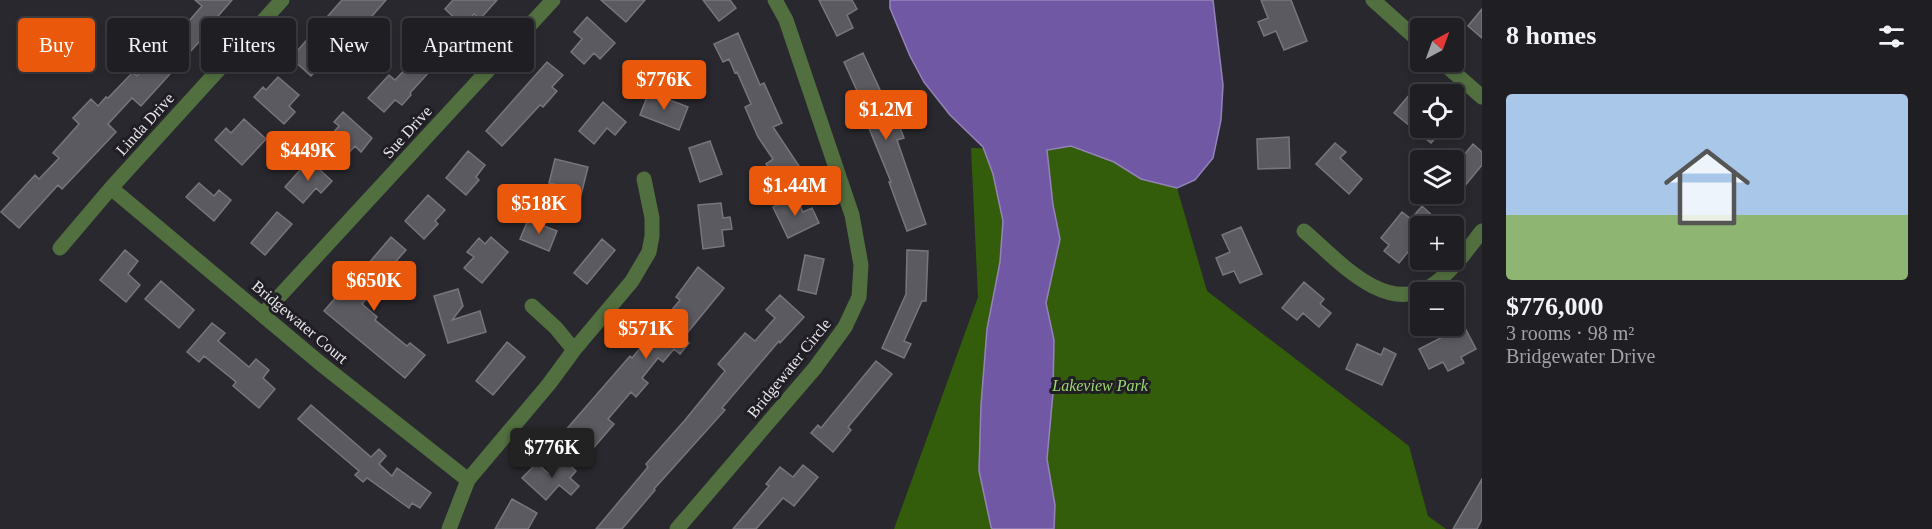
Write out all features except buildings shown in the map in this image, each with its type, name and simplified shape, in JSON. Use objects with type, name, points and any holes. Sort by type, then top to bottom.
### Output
[{"type":"street","name":"Linda Drive","points":[[60,248],[111,188],[282,0]]},
{"type":"street","name":"Sue Drive","points":[[263,314],[553,0]]},
{"type":"street","name":"Bridgewater Circle","points":[[677,529],[815,368],[845,327],[859,297],[861,265],[852,215],[786,20],[775,0]]},
{"type":"street","points":[[1373,0],[1410,33]]},
{"type":"street","points":[[1453,72],[1482,97]]},
{"type":"street","points":[[449,529],[468,480],[632,281],[649,252],[652,219],[644,179]]},
{"type":"street","name":"Bridgewater Court","points":[[111,188],[347,385],[468,480]]},
{"type":"street","points":[[1304,231],[1363,281],[1379,290],[1396,295],[1414,293],[1431,286],[1457,263],[1482,231]]},
{"type":"street","points":[[532,306],[556,328],[573,350]]},
{"type":"green space","name":"Lakeview Park","points":[[1071,146],[1114,162],[1141,179],[1177,188],[1207,291],[1409,446],[1428,516],[1446,529],[894,529],[978,297],[971,148],[1047,150]]},
{"type":"shaded area","points":[[890,0],[1213,0],[1223,85],[1221,120],[1213,158],[1195,180],[1177,188],[1141,179],[1114,162],[1071,146],[1047,150],[1053,205],[1060,239],[1046,303],[1054,340],[1053,393],[1047,459],[1055,505],[1054,529],[992,529],[991,527],[979,471],[981,405],[987,329],[1000,262],[1003,221],[993,174],[983,147],[950,115],[924,82],[910,56],[890,8]]}]
